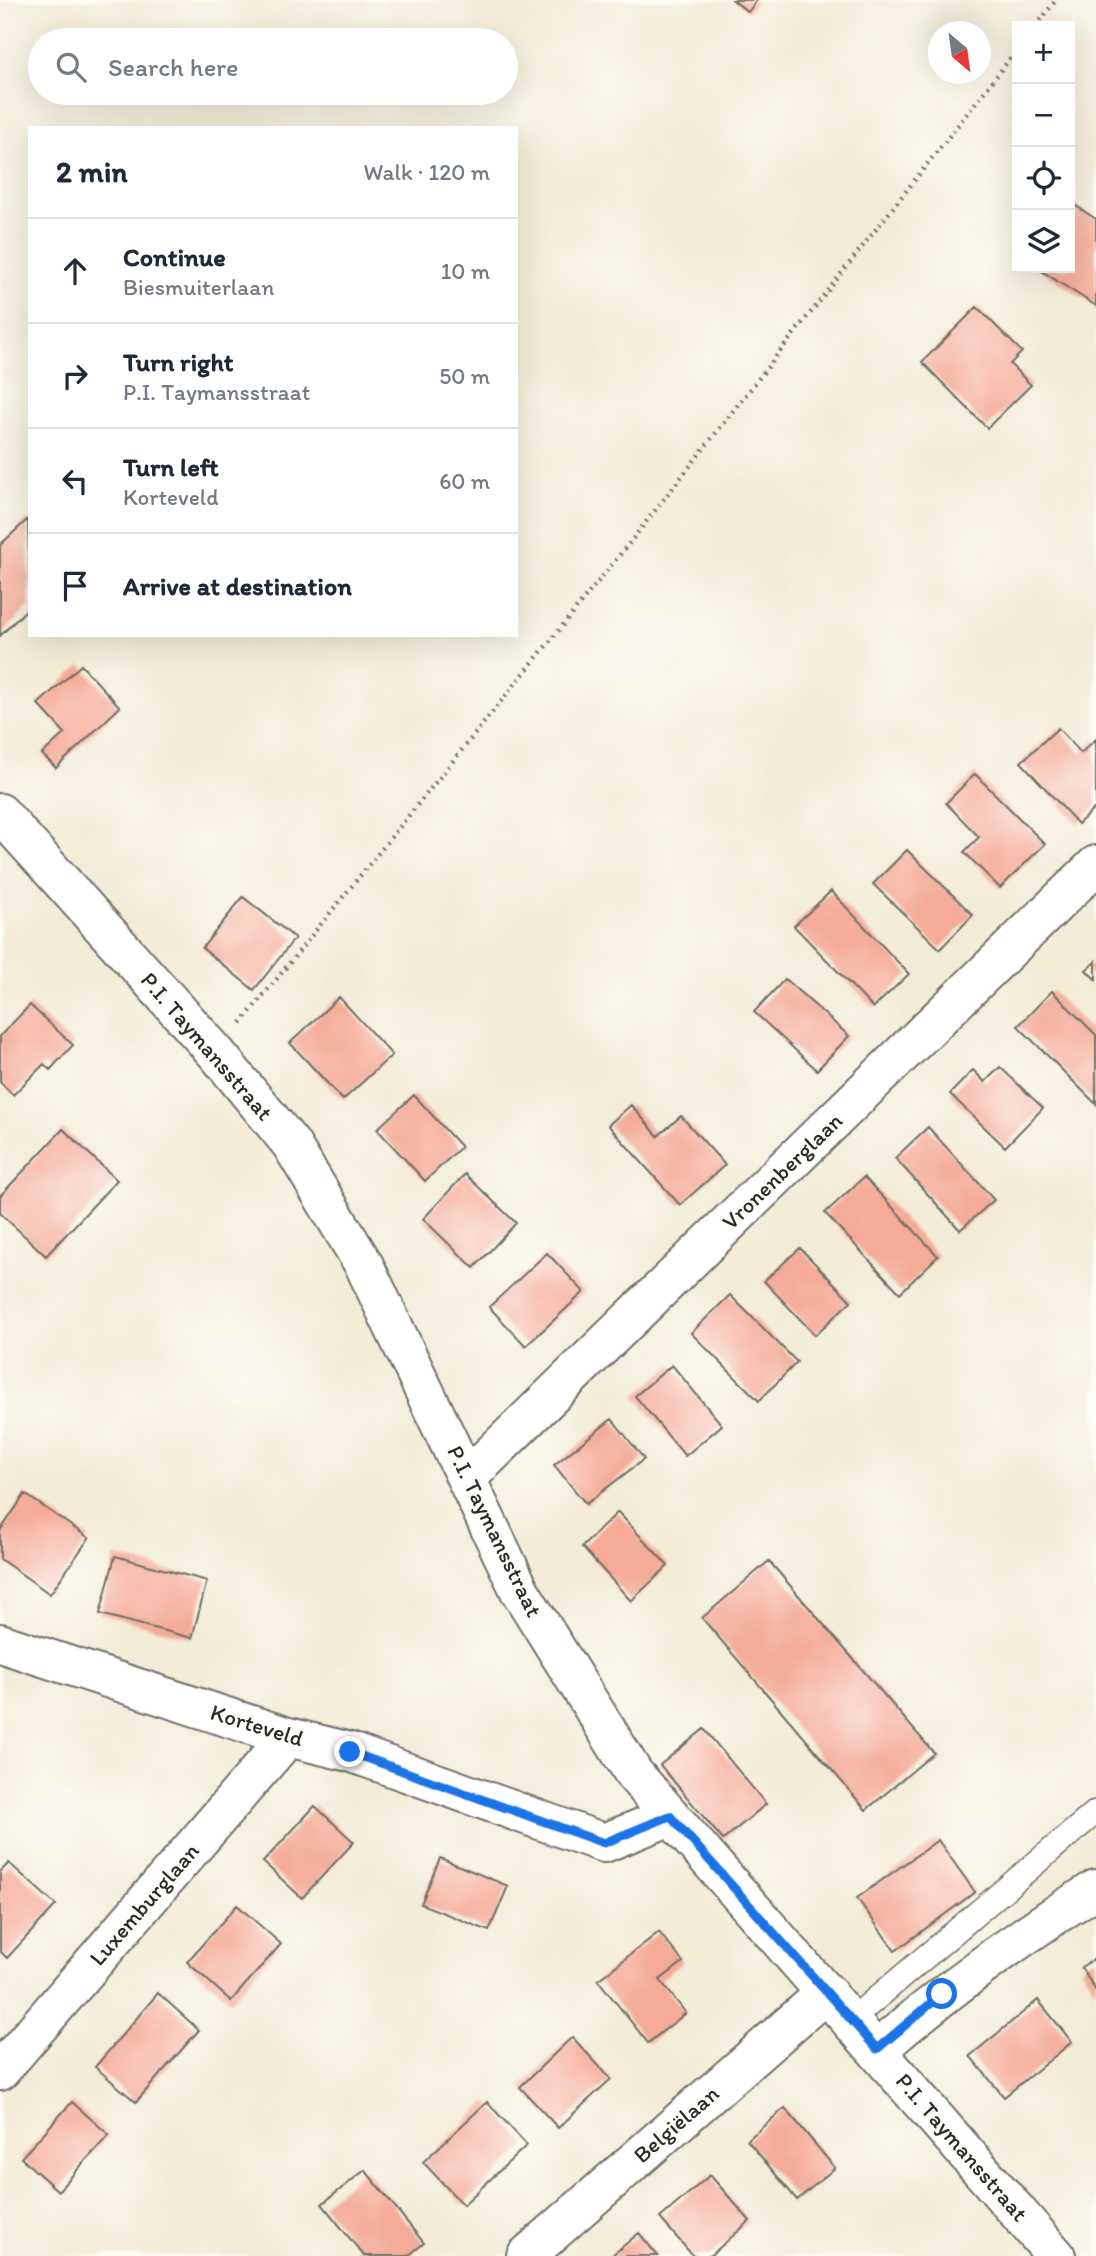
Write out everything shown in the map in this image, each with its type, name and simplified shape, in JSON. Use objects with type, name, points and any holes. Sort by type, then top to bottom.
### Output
[{"type":"street","name":"P.I. Taymansstraat","points":[[0,813],[216,1054],[291,1144],[364,1265],[468,1477],[520,1591],[634,1774],[1056,2256]]},
{"type":"street","name":"Vronenberglaan","points":[[468,1477],[1096,865]]},
{"type":"street","name":"Korteveld","points":[[0,1643],[288,1737],[350,1752],[604,1843],[670,1816]]},
{"type":"street","name":"Luxemburglaan","points":[[0,2071],[288,1737]]},
{"type":"street","points":[[877,2049],[942,1994],[1013,1941],[1096,1889]]},
{"type":"street","name":"Belgiëlaan","points":[[526,2256],[839,2006]]},
{"type":"lane","points":[[839,2006],[1096,1812]]},
{"type":"path","points":[[1039,21],[1056,0]]},
{"type":"path","points":[[216,1054],[622,552],[1012,56]]},
{"type":"building","points":[[733,0],[757,0],[748,12]]},
{"type":"building","points":[[1075,208],[1096,219],[1096,306],[1045,273],[1075,273]]},
{"type":"building","points":[[977,307],[1022,352],[1010,364],[1031,385],[987,428],[922,362]]},
{"type":"building","points":[[28,519],[28,608],[0,636],[0,545]]},
{"type":"building","points":[[81,665],[120,707],[56,768],[42,754],[65,733],[38,704]]},
{"type":"building","points":[[1058,728],[1081,753],[1096,739],[1096,807],[1078,824],[1021,762]]},
{"type":"building","points":[[975,774],[1045,844],[1000,888],[964,852],[979,837],[946,803]]},
{"type":"building","points":[[907,850],[973,915],[940,949],[873,884]]},
{"type":"building","points":[[831,891],[909,974],[873,1008],[794,926]]},
{"type":"building","points":[[243,897],[295,938],[254,990],[202,948]]},
{"type":"building","points":[[1096,961],[1096,980],[1086,970]]},
{"type":"building","points":[[785,979],[849,1036],[817,1070],[754,1012]]},
{"type":"building","points":[[1052,991],[1096,1035],[1096,1104],[1018,1026]]},
{"type":"building","points":[[339,997],[392,1055],[343,1100],[290,1043]]},
{"type":"building","points":[[30,1005],[73,1045],[50,1070],[44,1064],[13,1095],[0,1082],[0,1036]]},
{"type":"building","points":[[1000,1067],[1043,1108],[1005,1147],[950,1094],[973,1070],[985,1082]]},
{"type":"building","points":[[414,1095],[461,1147],[425,1181],[377,1129]]},
{"type":"building","points":[[631,1105],[658,1136],[681,1116],[725,1165],[680,1205],[608,1125]]},
{"type":"building","points":[[928,1127],[994,1200],[960,1230],[895,1158]]},
{"type":"building","points":[[63,1129],[117,1180],[46,1256],[0,1213],[0,1196]]},
{"type":"building","points":[[465,1174],[516,1223],[474,1268],[423,1219]]},
{"type":"building","points":[[864,1177],[938,1256],[900,1293],[825,1213]]},
{"type":"building","points":[[800,1248],[851,1301],[815,1335],[764,1281]]},
{"type":"building","points":[[547,1253],[584,1292],[526,1346],[489,1307]]},
{"type":"building","points":[[730,1295],[797,1362],[759,1401],[691,1333]]},
{"type":"building","points":[[672,1365],[722,1425],[685,1456],[635,1396]]},
{"type":"building","points":[[612,1419],[644,1459],[586,1504],[554,1465]]},
{"type":"building","points":[[25,1494],[89,1538],[50,1594],[0,1559],[0,1531]]},
{"type":"building","points":[[618,1512],[668,1566],[631,1601],[582,1547]]},
{"type":"building","points":[[115,1556],[207,1581],[192,1638],[100,1614]]},
{"type":"building","points":[[769,1561],[934,1753],[866,1810],[702,1618]]},
{"type":"building","points":[[704,1729],[766,1804],[723,1840],[660,1765]]},
{"type":"building","points":[[315,1806],[354,1842],[302,1898],[263,1862]]},
{"type":"building","points":[[938,1840],[975,1892],[895,1951],[857,1898]]},
{"type":"building","points":[[440,1858],[508,1886],[489,1931],[421,1904]]},
{"type":"building","points":[[9,1863],[56,1905],[7,1958],[0,1951],[0,1872]]},
{"type":"building","points":[[237,1905],[281,1944],[231,2001],[187,1962]]},
{"type":"building","points":[[659,1932],[683,1962],[660,1980],[686,2013],[648,2043],[598,1980]]},
{"type":"building","points":[[1096,1958],[1096,1991],[1081,1967]]},
{"type":"building","points":[[158,1993],[199,2030],[136,2102],[95,2067]]},
{"type":"building","points":[[1038,2000],[1072,2042],[1004,2097],[970,2056]]},
{"type":"building","points":[[572,2037],[611,2079],[558,2128],[520,2087]]},
{"type":"building","points":[[72,2102],[109,2135],[58,2191],[21,2158]]},
{"type":"building","points":[[487,2102],[527,2145],[463,2205],[423,2162]]},
{"type":"building","points":[[785,2108],[835,2168],[797,2200],[747,2140]]},
{"type":"building","points":[[365,2170],[424,2243],[408,2256],[364,2256],[322,2204]]},
{"type":"building","points":[[710,2175],[750,2221],[710,2256],[693,2256],[660,2218]]},
{"type":"building","points":[[639,2233],[658,2256],[611,2256]]},
{"type":"route","points":[[350,1752],[604,1843],[670,1816],[877,2049],[942,1994]]}]
